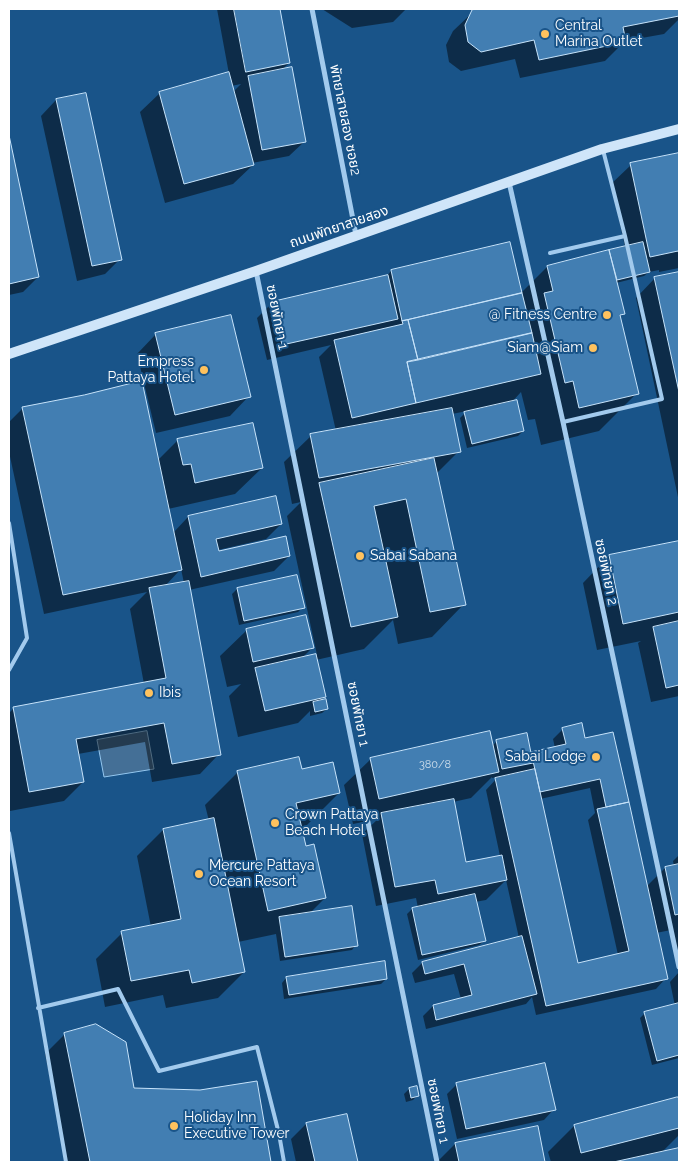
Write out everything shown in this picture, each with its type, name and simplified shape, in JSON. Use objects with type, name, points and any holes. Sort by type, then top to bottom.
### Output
[{"type":"main road","name":"ถนนพัทยาสายสอง","points":[[9,354],[256,271],[602,149],[679,129]]},
{"type":"street","name":"พัทยาสายสอง ซอย2","points":[[312,9],[356,235]]},
{"type":"street","name":"ซอยพัทยา 2","points":[[509,182],[563,422],[679,967]]},
{"type":"street","name":"ซอยพัทยา 1","points":[[256,271],[437,1162]]},
{"type":"lane","points":[[563,422],[662,398],[625,236],[602,149]]},
{"type":"lane","points":[[550,253],[625,236]]},
{"type":"lane","points":[[9,523],[27,638],[9,670]]},
{"type":"lane","points":[[9,833],[66,1162]]},
{"type":"lane","points":[[38,1008],[118,989],[159,1071],[257,1047],[279,1134],[284,1162]]},
{"type":"water","points":[[147,731],[154,769],[104,777],[97,740]]},
{"type":"building","points":[[234,9],[280,9],[290,63],[246,72]]},
{"type":"building","name":"Central Marina Outlet","points":[[679,9],[679,16],[623,27],[626,42],[539,60],[534,40],[481,52],[468,42],[465,25],[472,10]]},
{"type":"building","points":[[292,67],[306,142],[262,150],[248,76]]},
{"type":"building","points":[[229,72],[254,165],[184,184],[159,92]]},
{"type":"building","points":[[86,93],[122,260],[92,266],[56,99]]},
{"type":"building","points":[[9,135],[39,277],[9,284]]},
{"type":"building","points":[[679,153],[679,253],[678,251],[650,257],[630,163]]},
{"type":"building","points":[[510,242],[522,293],[402,321],[391,270]]},
{"type":"building","points":[[643,242],[650,272],[617,280],[609,250]]},
{"type":"building","name":"Siam@Siam","points":[[609,250],[625,314],[620,315],[639,394],[579,408],[573,381],[565,383],[544,293],[553,291],[547,266]]},
{"type":"building","points":[[679,272],[679,392],[654,277]]},
{"type":"building","points":[[388,275],[398,319],[282,345],[272,302]]},
{"type":"building","points":[[522,293],[532,333],[418,360],[408,320]]},
{"type":"building","name":"Empress Pattaya Hotel","points":[[231,315],[251,397],[175,415],[155,333]]},
{"type":"building","points":[[408,320],[418,360],[407,362],[416,403],[352,418],[334,340],[403,324],[402,321]]},
{"type":"building","points":[[532,333],[541,374],[416,403],[407,362]]},
{"type":"building","points":[[142,381],[182,570],[63,595],[22,407]]},
{"type":"building","points":[[517,400],[524,431],[472,444],[464,412]]},
{"type":"building","points":[[452,408],[461,452],[319,478],[310,434]]},
{"type":"building","points":[[253,423],[263,468],[195,483],[191,464],[183,465],[177,439]]},
{"type":"building","name":"Sabai Sabana","points":[[434,458],[466,605],[430,612],[406,499],[374,506],[398,617],[351,627],[319,483]]},
{"type":"building","points":[[276,496],[282,524],[216,539],[219,551],[286,536],[290,556],[201,577],[188,516]]},
{"type":"building","points":[[679,541],[679,612],[623,624],[609,555]]},
{"type":"building","points":[[297,575],[305,608],[244,621],[237,588]]},
{"type":"building","name":"Ibis","points":[[189,581],[221,755],[172,764],[164,723],[76,739],[84,782],[29,792],[13,707],[166,678],[149,588]]},
{"type":"building","points":[[306,615],[314,648],[253,662],[246,629]]},
{"type":"building","points":[[679,621],[679,685],[666,688],[653,627]]},
{"type":"building","points":[[316,654],[326,697],[265,711],[255,668]]},
{"type":"building","points":[[326,699],[328,709],[315,712],[313,702]]},
{"type":"building","points":[[582,723],[585,738],[613,732],[629,802],[606,807],[600,779],[540,792],[531,752],[566,744],[562,728]]},
{"type":"building","points":[[490,731],[499,772],[379,799],[370,758]]},
{"type":"building","points":[[527,733],[533,763],[502,769],[496,740]]},
{"type":"building","name":"Crown Pattaya Beach Hotel","points":[[299,757],[302,769],[333,762],[340,793],[296,803],[306,846],[314,844],[326,898],[268,911],[237,771]]},
{"type":"building","points":[[535,769],[578,963],[629,951],[597,809],[629,802],[668,979],[546,1006],[495,778]]},
{"type":"building","points":[[454,799],[466,862],[502,855],[507,880],[438,894],[435,880],[395,887],[381,813]]},
{"type":"building","name":"Mercure Pattaya Ocean Resort","points":[[214,818],[245,972],[192,983],[189,970],[131,981],[121,931],[181,919],[163,829]]},
{"type":"building","points":[[679,864],[679,914],[675,915],[665,867]]},
{"type":"building","points":[[475,894],[486,941],[422,955],[412,908]]},
{"type":"building","points":[[352,906],[358,946],[285,957],[279,917]]},
{"type":"building","points":[[522,936],[537,994],[436,1020],[433,1005],[472,995],[464,964],[425,974],[422,962]]},
{"type":"building","points":[[385,961],[387,979],[289,995],[286,977]]},
{"type":"building","points":[[679,1003],[679,1055],[657,1061],[644,1012]]},
{"type":"building","name":"Holiday Inn Executive Tower","points":[[96,1024],[126,1042],[134,1088],[200,1090],[257,1081],[271,1162],[90,1162],[64,1033]]},
{"type":"building","points":[[545,1063],[556,1110],[466,1129],[456,1083]]},
{"type":"building","points":[[417,1086],[419,1096],[411,1098],[409,1088]]},
{"type":"building","points":[[679,1097],[679,1128],[581,1153],[574,1125]]},
{"type":"building","points":[[347,1114],[358,1162],[315,1162],[306,1123]]},
{"type":"building","points":[[538,1126],[545,1162],[459,1162],[455,1143]]},
{"type":"building","points":[[679,1148],[679,1162],[614,1162]]},
{"type":"place","name":"Central Marina Outlet","points":[[545,34]]},
{"type":"place","name":"@ Fitness Centre","points":[[607,315]]},
{"type":"place","name":"Siam@Siam","points":[[593,348]]},
{"type":"place","name":"Empress Pattaya Hotel","points":[[204,370]]},
{"type":"place","name":"Sabai Sabana","points":[[360,556]]},
{"type":"place","name":"Ibis","points":[[149,693]]},
{"type":"place","name":"Sabai Lodge","points":[[596,757]]},
{"type":"place","name":"Crown Pattaya Beach Hotel","points":[[275,823]]},
{"type":"place","name":"Mercure Pattaya Ocean Resort","points":[[199,874]]},
{"type":"place","name":"Holiday Inn Executive Tower","points":[[174,1126]]}]
